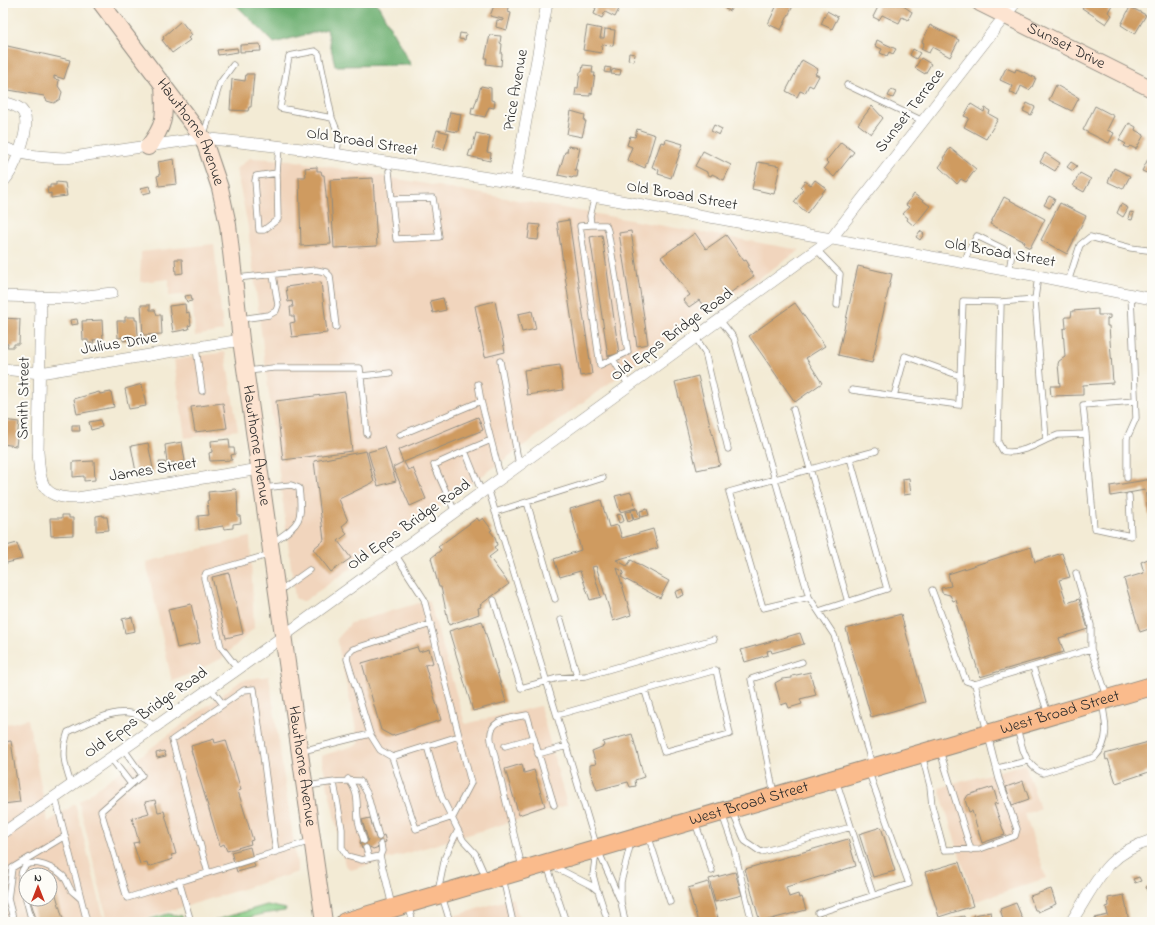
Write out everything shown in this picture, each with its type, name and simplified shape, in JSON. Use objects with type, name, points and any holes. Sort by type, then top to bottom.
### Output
[{"type":"main road","name":"Hawthorne Avenue","points":[[101,3],[163,83],[203,138],[220,188],[228,225],[245,371],[272,549],[324,922]]},
{"type":"main road","name":"Sunset Drive","points":[[980,3],[1152,89]]},
{"type":"main road","points":[[148,147],[158,135],[165,116],[163,83]]},
{"type":"main road","name":"West Broad Street","points":[[345,922],[368,919],[400,906],[546,862],[1152,686]]},
{"type":"street","name":"Price Avenue","points":[[515,182],[547,3]]},
{"type":"street","name":"Sunset Terrace","points":[[831,239],[1015,3]]},
{"type":"street","points":[[3,102],[17,107],[24,113],[26,120],[24,135],[16,161],[3,182]]},
{"type":"street","name":"Old Broad Street","points":[[3,147],[18,152],[45,157],[66,158],[203,138],[279,146],[515,182],[595,196],[1038,276],[1152,299]]},
{"type":"street","name":"Old Epps Bridge Road","points":[[3,833],[122,748],[238,669],[284,634],[501,479],[831,239]]},
{"type":"street","points":[[3,296],[70,298],[112,293]]},
{"type":"street","name":"Smith Street","points":[[42,298],[39,467],[43,484],[51,494]]},
{"type":"street","name":"Julius Drive","points":[[3,369],[40,373],[241,340]]},
{"type":"street","name":"James Street","points":[[51,494],[61,498],[78,498],[260,469]]},
{"type":"street","points":[[1071,922],[1108,865],[1126,849],[1152,840]]},
{"type":"lane","points":[[332,118],[280,108],[289,56],[315,51],[320,54],[332,118],[339,135],[336,154]]},
{"type":"lane","points":[[203,138],[220,83],[233,66]]},
{"type":"lane","points":[[847,85],[923,121]]},
{"type":"lane","points":[[277,173],[256,176],[255,181],[259,230],[264,230],[278,219],[277,173],[279,146]]},
{"type":"lane","points":[[389,171],[396,239],[439,237],[433,198],[392,199]]},
{"type":"lane","points":[[591,225],[590,216],[595,196]]},
{"type":"lane","points":[[591,225],[606,225],[608,231],[628,352],[600,365],[580,226],[591,225]]},
{"type":"lane","points":[[964,263],[977,236],[1012,253],[1009,271]]},
{"type":"lane","points":[[1068,282],[1080,245],[1090,237],[1131,248],[1147,250]]},
{"type":"lane","points":[[817,250],[840,274],[837,304]]},
{"type":"lane","points":[[234,279],[316,270],[326,272],[330,276],[336,327]]},
{"type":"lane","points":[[238,320],[269,315],[276,311],[278,305],[273,275]]},
{"type":"lane","points":[[1038,276],[1035,299],[1046,440]]},
{"type":"lane","points":[[1127,478],[1127,438],[1136,418],[1132,295]]},
{"type":"lane","points":[[852,390],[959,404],[963,301],[1001,302],[1035,299]]},
{"type":"lane","points":[[1001,302],[999,447],[1003,451],[1009,453],[1034,446],[1058,435],[1086,434]]},
{"type":"lane","points":[[720,320],[734,338],[809,597],[834,635],[870,768],[909,884],[818,913]]},
{"type":"lane","points":[[696,338],[704,352],[728,449]]},
{"type":"lane","points":[[196,348],[202,390]]},
{"type":"lane","points":[[894,396],[905,356],[960,376]]},
{"type":"lane","points":[[613,359],[629,386]]},
{"type":"lane","points":[[500,361],[519,466]]},
{"type":"lane","points":[[245,371],[273,368],[360,368],[367,434]]},
{"type":"lane","points":[[361,376],[390,373]]},
{"type":"lane","points":[[478,384],[501,479]]},
{"type":"lane","points":[[400,435],[481,401]]},
{"type":"lane","points":[[1129,496],[1131,536],[1094,528],[1084,405],[1135,401]]},
{"type":"lane","points":[[793,409],[848,602]]},
{"type":"lane","points":[[455,512],[434,465],[491,440]]},
{"type":"lane","points":[[465,451],[495,512],[597,848],[621,902]]},
{"type":"lane","points":[[809,597],[764,608],[729,492],[876,451]]},
{"type":"lane","points":[[819,611],[887,590],[850,458]]},
{"type":"lane","points":[[495,512],[603,478]]},
{"type":"lane","points":[[238,669],[221,647],[204,578],[206,573],[272,549],[297,524],[301,509],[299,488],[291,485],[263,488]]},
{"type":"lane","points":[[527,502],[555,599]]},
{"type":"lane","points":[[395,554],[424,599],[431,624],[471,783],[453,818],[416,829],[392,757],[380,750],[370,734],[347,659],[348,654],[353,649],[431,624]]},
{"type":"lane","points":[[278,592],[309,570]]},
{"type":"lane","points":[[1016,725],[1027,761],[1035,770],[1043,773],[1095,757],[1099,753],[1107,728],[1105,699],[1092,649],[1092,625],[1076,573]]},
{"type":"lane","points":[[932,590],[966,681],[975,684],[1092,649]]},
{"type":"lane","points":[[494,600],[521,688],[546,681],[586,676],[714,639]]},
{"type":"lane","points":[[561,620],[577,676]]},
{"type":"lane","points":[[774,796],[751,680],[802,662]]},
{"type":"lane","points":[[1033,666],[1049,715]]},
{"type":"lane","points":[[557,715],[645,690],[716,670],[730,734],[664,752],[645,690]]},
{"type":"lane","points":[[922,753],[930,786],[932,806],[944,850],[971,850],[999,843],[1015,836],[1017,829],[999,780],[998,768],[975,684]]},
{"type":"lane","points":[[210,688],[223,704]]},
{"type":"lane","points":[[208,873],[172,740],[244,690],[254,689],[276,852]]},
{"type":"lane","points":[[71,784],[64,764],[64,745],[68,732],[97,719],[120,712],[136,713],[148,720],[154,727]]},
{"type":"lane","points":[[522,870],[490,732],[492,727],[499,722],[527,715],[554,805]]},
{"type":"lane","points":[[300,751],[370,734]]},
{"type":"lane","points":[[392,757],[459,736]]},
{"type":"lane","points":[[505,746],[533,738]]},
{"type":"lane","points":[[427,746],[442,798],[458,830],[495,878],[512,918],[510,922]]},
{"type":"lane","points":[[538,754],[566,746]]},
{"type":"lane","points":[[122,748],[142,775],[101,811],[127,898],[313,841]]},
{"type":"lane","points":[[939,748],[971,850]]},
{"type":"lane","points":[[110,757],[131,784]]},
{"type":"lane","points":[[998,768],[1027,761]]},
{"type":"lane","points":[[836,778],[873,895]]},
{"type":"lane","points":[[305,786],[334,783],[348,779],[360,780],[367,793],[379,837]]},
{"type":"lane","points":[[348,779],[355,787],[358,802],[358,818],[364,841]]},
{"type":"lane","points":[[334,783],[342,829],[342,848],[347,856],[353,859],[362,860],[380,856]]},
{"type":"lane","points":[[55,796],[87,922]]},
{"type":"lane","points":[[726,810],[745,841],[761,852],[851,827]]},
{"type":"lane","points":[[726,810],[752,922]]},
{"type":"lane","points":[[694,819],[712,871]]},
{"type":"lane","points":[[450,922],[439,894],[445,857],[458,830]]},
{"type":"lane","points":[[625,922],[621,902],[621,882],[640,835]]},
{"type":"lane","points":[[640,835],[670,902]]},
{"type":"lane","points":[[14,922],[8,899],[12,868],[65,836]]},
{"type":"lane","points":[[381,844],[382,851],[380,856],[400,906],[413,922]]},
{"type":"lane","points":[[366,848],[369,858]]},
{"type":"lane","points":[[597,848],[593,875],[608,922]]},
{"type":"lane","points":[[26,867],[36,862],[47,867]]},
{"type":"lane","points":[[546,862],[592,886],[598,891]]},
{"type":"lane","points":[[546,862],[566,922]]},
{"type":"lane","points":[[58,872],[64,876],[71,891],[81,899]]},
{"type":"lane","points":[[179,881],[191,922]]},
{"type":"lane","points":[[28,907],[32,922]]},
{"type":"shaded area","points":[[250,158],[290,160],[800,250],[667,341],[464,489],[303,602],[295,598],[247,221],[236,169]]},
{"type":"shaded area","points":[[214,244],[223,331],[195,336],[192,294],[169,296],[169,279],[140,282],[141,252]]},
{"type":"shaded area","points":[[225,352],[238,430],[185,438],[174,360]]},
{"type":"shaded area","points":[[250,537],[254,628],[221,659],[172,682],[146,562]]},
{"type":"shaded area","points":[[429,600],[465,724],[540,706],[567,805],[351,870],[345,865],[321,756],[359,744],[337,639],[351,623]]},
{"type":"shaded area","points":[[269,676],[298,872],[134,922],[108,922],[79,802],[242,680]]},
{"type":"shaded area","points":[[28,719],[48,822],[75,804],[105,922],[3,922],[3,725]]},
{"type":"shaded area","points":[[1025,764],[1040,809],[1025,814],[1046,878],[974,902],[939,788]]},
{"type":"shaded area","points":[[513,898],[520,922],[434,922]]},
{"type":"green space","points":[[234,3],[377,3],[411,65],[335,66],[327,29],[274,43]]},
{"type":"green space","points":[[267,905],[286,909],[285,911],[262,914],[235,922],[209,922]]},
{"type":"green space","points":[[168,914],[182,916],[184,922],[140,922]]},
{"type":"building","points":[[495,3],[510,3],[508,12],[511,13],[507,30],[496,27],[497,20],[503,21],[503,19],[490,16]]},
{"type":"building","points":[[596,3],[613,3],[612,5],[619,9],[615,17],[605,12],[602,18],[594,14],[596,8],[594,7]]},
{"type":"building","points":[[727,3],[733,5],[730,11],[725,9]]},
{"type":"building","points":[[778,3],[786,3],[793,6],[781,30],[768,24]]},
{"type":"building","points":[[880,3],[894,3],[898,5],[899,3],[912,12],[908,20],[902,17],[899,23],[882,15],[879,20],[873,17]]},
{"type":"building","points":[[1086,3],[1108,3],[1112,5],[1108,12],[1112,15],[1106,24],[1082,8]]},
{"type":"building","points":[[1130,7],[1146,15],[1135,34],[1121,25]]},
{"type":"building","points":[[827,11],[838,17],[832,29],[821,24]]},
{"type":"building","points":[[181,21],[192,35],[188,38],[190,40],[172,53],[162,40],[164,39],[163,37]]},
{"type":"building","points":[[930,25],[959,40],[950,57],[932,47],[929,53],[921,49],[924,43],[922,42]]},
{"type":"building","points":[[587,26],[602,29],[600,38],[604,38],[605,29],[615,30],[613,46],[602,45],[601,53],[583,50]]},
{"type":"building","points":[[460,33],[466,34],[465,40],[459,39]]},
{"type":"building","points":[[490,35],[501,36],[501,66],[486,64],[487,58],[485,58]]},
{"type":"building","points":[[877,40],[896,49],[893,54],[889,52],[887,56],[880,53],[882,49],[875,46]]},
{"type":"building","points":[[260,44],[261,51],[240,52],[240,45]]},
{"type":"building","points":[[3,45],[70,60],[64,79],[54,76],[54,79],[59,80],[58,86],[62,92],[60,99],[54,103],[47,101],[44,96],[3,89]]},
{"type":"building","points":[[237,48],[238,52],[218,55],[217,50]]},
{"type":"building","points":[[913,49],[920,53],[916,59],[910,55]]},
{"type":"building","points":[[629,53],[635,54],[634,61],[628,60]]},
{"type":"building","points":[[921,58],[931,64],[925,74],[915,68]]},
{"type":"building","points":[[802,60],[818,69],[815,74],[819,76],[813,87],[809,85],[805,93],[800,91],[797,97],[786,91]]},
{"type":"building","points":[[583,65],[593,66],[592,73],[595,73],[592,94],[590,93],[590,96],[575,95]]},
{"type":"building","points":[[605,67],[611,68],[610,73],[604,72]]},
{"type":"building","points":[[1006,68],[1015,72],[1016,69],[1019,70],[1036,78],[1032,87],[1029,90],[1021,86],[1017,96],[1010,92],[1013,86],[1000,80]]},
{"type":"building","points":[[612,70],[621,70],[620,75],[611,74]]},
{"type":"building","points":[[246,74],[254,74],[251,107],[249,107],[248,111],[230,110],[232,79],[245,81]]},
{"type":"building","points":[[1056,85],[1079,98],[1072,111],[1049,100]]},
{"type":"building","points":[[481,86],[491,88],[491,100],[495,101],[494,108],[489,107],[485,117],[471,114],[472,107],[474,108]]},
{"type":"building","points":[[891,90],[896,92],[893,98],[888,96]]},
{"type":"building","points":[[1027,103],[1035,107],[1031,115],[1023,111]]},
{"type":"building","points":[[971,104],[984,112],[985,108],[987,109],[990,111],[989,114],[998,119],[986,139],[964,127],[969,118],[964,116]]},
{"type":"building","points":[[872,106],[883,118],[871,134],[858,124]]},
{"type":"building","points":[[1095,106],[1114,116],[1107,130],[1114,133],[1109,143],[1083,130]]},
{"type":"building","points":[[571,111],[585,115],[584,121],[586,121],[582,137],[567,134]]},
{"type":"building","points":[[450,112],[461,114],[458,132],[446,130]]},
{"type":"building","points":[[1129,123],[1136,127],[1135,130],[1144,135],[1136,149],[1130,146],[1128,148],[1124,146],[1126,144],[1119,140]]},
{"type":"building","points":[[714,125],[722,129],[719,135],[711,131]]},
{"type":"building","points":[[637,129],[655,135],[645,168],[627,160],[632,147],[627,145],[630,136],[635,137]]},
{"type":"building","points":[[437,130],[449,133],[444,150],[432,147]]},
{"type":"building","points":[[476,133],[490,136],[487,152],[491,153],[490,161],[468,156],[470,150],[472,150]]},
{"type":"building","points":[[666,139],[683,144],[671,178],[658,174],[659,170],[652,167],[661,142],[665,143]]},
{"type":"building","points":[[841,142],[854,152],[834,177],[824,168],[828,163],[826,161]]},
{"type":"building","points":[[568,146],[580,148],[575,170],[578,171],[577,177],[572,178],[558,175]]},
{"type":"building","points":[[950,148],[976,169],[966,182],[961,179],[957,184],[939,167]]},
{"type":"building","points":[[703,151],[731,165],[724,180],[712,174],[711,176],[707,174],[707,172],[695,166]]},
{"type":"building","points":[[1152,151],[1152,170],[1149,174],[1142,171]]},
{"type":"building","points":[[1045,153],[1060,163],[1055,171],[1040,162]]},
{"type":"building","points":[[174,159],[177,184],[159,186],[157,176],[160,175],[158,162]]},
{"type":"building","points":[[758,162],[780,166],[774,194],[752,189]]},
{"type":"building","points":[[1071,162],[1077,166],[1073,171],[1067,167]]},
{"type":"building","points":[[317,167],[317,171],[321,171],[322,175],[324,175],[331,244],[301,246],[299,177],[306,177],[305,168]]},
{"type":"building","points":[[1114,168],[1130,176],[1123,189],[1108,182]]},
{"type":"building","points":[[1080,173],[1091,179],[1084,192],[1073,186]]},
{"type":"building","points":[[373,178],[377,246],[334,248],[330,180]]},
{"type":"building","points":[[815,180],[826,188],[807,213],[794,202],[803,190],[800,187],[805,181],[811,185]]},
{"type":"building","points":[[56,182],[65,183],[67,196],[51,198],[51,193],[48,194],[47,188],[50,188],[50,185],[56,185]]},
{"type":"building","points":[[149,186],[151,192],[143,194],[141,188]]},
{"type":"building","points":[[914,194],[930,206],[914,226],[903,214],[909,207],[906,205]]},
{"type":"building","points":[[1049,196],[1055,199],[1050,208],[1044,205]]},
{"type":"building","points":[[1004,197],[1045,219],[1030,248],[1024,245],[1025,242],[990,224]]},
{"type":"building","points":[[1060,203],[1086,216],[1067,254],[1041,240]]},
{"type":"building","points":[[1121,204],[1128,208],[1123,217],[1117,213]]},
{"type":"building","points":[[1130,212],[1134,213],[1132,220],[1128,219]]},
{"type":"building","points":[[569,220],[592,374],[580,376],[557,222]]},
{"type":"building","points":[[530,224],[540,225],[538,240],[528,239]]},
{"type":"building","points":[[631,231],[648,344],[637,346],[619,233]]},
{"type":"building","points":[[920,231],[924,234],[920,240],[916,237]]},
{"type":"building","points":[[695,233],[706,249],[726,235],[744,261],[746,260],[749,265],[747,266],[754,276],[706,310],[699,300],[689,307],[683,300],[690,295],[661,257]]},
{"type":"building","points":[[602,235],[619,354],[608,356],[590,237]]},
{"type":"building","points":[[175,259],[182,259],[183,273],[176,274]]},
{"type":"building","points":[[858,266],[892,274],[872,363],[838,355]]},
{"type":"building","points":[[321,282],[327,333],[292,337],[290,323],[295,322],[294,316],[291,316],[290,307],[293,307],[292,301],[288,302],[286,287]]},
{"type":"building","points":[[191,295],[192,301],[187,302],[185,296]]},
{"type":"building","points":[[443,298],[446,310],[433,313],[430,301]]},
{"type":"building","points":[[495,301],[505,352],[485,357],[475,306]]},
{"type":"building","points":[[795,303],[825,346],[806,358],[822,383],[795,402],[749,336]]},
{"type":"building","points":[[185,304],[186,313],[189,312],[191,325],[188,326],[189,329],[173,332],[169,306]]},
{"type":"building","points":[[141,305],[150,305],[150,310],[155,310],[157,315],[161,315],[162,334],[143,335]]},
{"type":"building","points":[[1098,309],[1098,315],[1110,315],[1110,318],[1107,319],[1107,326],[1109,326],[1113,383],[1083,385],[1083,395],[1051,396],[1050,386],[1060,386],[1058,364],[1059,361],[1065,357],[1063,329],[1066,328],[1065,317],[1071,317],[1072,311]]},
{"type":"building","points":[[532,311],[536,329],[522,332],[518,314]]},
{"type":"building","points":[[125,317],[135,317],[135,320],[137,320],[138,336],[128,337],[129,340],[123,341],[123,337],[118,338],[117,321],[125,321]]},
{"type":"building","points":[[3,318],[20,319],[19,344],[14,344],[14,347],[7,347],[8,344],[3,343]]},
{"type":"building","points":[[77,319],[78,324],[71,325],[70,320]]},
{"type":"building","points":[[102,320],[103,339],[93,340],[94,343],[88,343],[88,340],[83,340],[82,321]]},
{"type":"building","points":[[560,365],[563,390],[527,395],[524,370]]},
{"type":"building","points":[[698,376],[720,465],[697,470],[675,382]]},
{"type":"building","points":[[142,384],[146,406],[129,409],[125,389]]},
{"type":"building","points":[[99,392],[100,394],[111,392],[114,407],[77,414],[74,399]]},
{"type":"building","points":[[345,392],[352,451],[283,460],[276,401]]},
{"type":"building","points":[[223,403],[227,428],[195,432],[191,407]]},
{"type":"building","points":[[478,417],[483,430],[404,462],[408,470],[413,468],[426,499],[410,506],[393,467],[403,462],[398,450]]},
{"type":"building","points":[[3,420],[19,422],[16,446],[3,444]]},
{"type":"building","points":[[100,420],[102,427],[91,430],[89,422]]},
{"type":"building","points":[[72,425],[79,425],[80,431],[72,431]]},
{"type":"building","points":[[229,439],[230,448],[234,448],[235,454],[231,455],[232,460],[210,461],[209,453],[212,452],[211,441]]},
{"type":"building","points":[[182,442],[185,461],[175,464],[174,462],[167,463],[165,445]]},
{"type":"building","points":[[148,443],[154,474],[137,477],[131,446]]},
{"type":"building","points":[[385,447],[396,481],[378,486],[368,452]]},
{"type":"building","points":[[366,451],[374,482],[339,499],[348,521],[342,526],[347,534],[338,541],[351,558],[331,572],[313,549],[324,540],[314,461]]},
{"type":"building","points":[[94,461],[95,480],[84,481],[84,476],[73,477],[73,462]]},
{"type":"building","points":[[159,462],[165,462],[167,473],[161,473]]},
{"type":"building","points":[[909,478],[911,494],[904,495],[903,479]]},
{"type":"building","points":[[1152,479],[1152,522],[1150,522],[1145,490],[1111,496],[1110,486]]},
{"type":"building","points":[[235,489],[237,491],[238,516],[240,516],[241,523],[233,524],[233,528],[224,529],[223,526],[199,530],[198,516],[209,515],[207,501],[209,500],[208,492]]},
{"type":"building","points":[[631,492],[636,508],[620,512],[615,496]]},
{"type":"building","points":[[601,500],[609,527],[618,525],[622,538],[653,529],[658,548],[616,560],[627,566],[631,560],[669,581],[660,598],[621,577],[624,572],[617,568],[631,615],[613,621],[596,566],[592,567],[601,597],[590,600],[580,571],[560,577],[554,559],[581,550],[570,509]]},
{"type":"building","points":[[637,509],[640,518],[634,520],[631,510]]},
{"type":"building","points":[[647,509],[649,515],[641,517],[640,511]]},
{"type":"building","points":[[631,511],[633,520],[628,522],[625,512]]},
{"type":"building","points":[[622,514],[624,521],[619,523],[616,515]]},
{"type":"building","points":[[62,515],[69,515],[69,518],[73,518],[73,535],[51,536],[50,518],[62,518]]},
{"type":"building","points":[[103,515],[103,517],[107,517],[109,530],[96,531],[96,516]]},
{"type":"building","points":[[477,518],[479,521],[483,518],[492,530],[490,531],[495,537],[497,545],[494,547],[497,551],[489,557],[509,584],[480,605],[481,607],[478,608],[479,614],[449,625],[441,587],[439,587],[431,558],[441,550],[438,547]]},
{"type":"building","points":[[17,543],[22,559],[3,564],[3,547]]},
{"type":"building","points":[[1031,547],[1035,562],[1062,553],[1070,577],[1059,580],[1067,603],[1079,599],[1088,629],[1059,638],[1064,652],[980,677],[956,600],[953,601],[950,595],[942,593],[941,588],[951,586],[948,574]]},
{"type":"building","points":[[1152,559],[1152,628],[1140,632],[1124,579],[1144,573],[1141,562]]},
{"type":"building","points":[[229,573],[243,634],[226,638],[212,577]]},
{"type":"building","points":[[682,589],[684,595],[677,598],[675,592]]},
{"type":"building","points":[[191,604],[200,643],[177,648],[168,609]]},
{"type":"building","points":[[901,614],[925,702],[871,717],[846,629]]},
{"type":"building","points":[[132,617],[135,631],[125,633],[122,619]]},
{"type":"building","points":[[482,621],[506,702],[473,711],[449,631]]},
{"type":"building","points":[[800,633],[804,644],[772,653],[771,650],[767,651],[768,655],[745,662],[741,650]]},
{"type":"building","points":[[417,647],[419,652],[429,649],[433,663],[425,665],[441,720],[392,736],[381,730],[362,663]]},
{"type":"building","points":[[810,672],[816,695],[800,699],[802,704],[789,708],[787,703],[781,705],[775,683],[782,679],[792,678],[792,676]]},
{"type":"building","points":[[632,734],[644,777],[635,780],[636,786],[630,787],[628,782],[597,790],[590,771],[590,765],[596,764],[592,751],[604,746],[603,742]]},
{"type":"building","points":[[214,739],[215,743],[226,740],[241,790],[238,791],[253,840],[250,841],[251,844],[227,851],[224,844],[220,846],[191,750],[191,746]]},
{"type":"building","points":[[11,741],[20,802],[3,804],[3,742]]},
{"type":"building","points":[[1152,741],[1152,771],[1116,783],[1105,754]]},
{"type":"building","points":[[164,751],[166,756],[157,758],[156,753]]},
{"type":"building","points":[[522,764],[524,773],[534,770],[545,806],[519,815],[505,769]]},
{"type":"building","points":[[1023,781],[1029,799],[1012,805],[1006,787]]},
{"type":"building","points":[[993,787],[998,803],[994,804],[1005,835],[982,843],[972,811],[969,812],[965,800],[968,795]]},
{"type":"building","points":[[155,800],[158,812],[164,811],[176,854],[171,855],[173,859],[148,867],[147,862],[140,864],[133,843],[139,842],[132,818],[149,813],[145,802]]},
{"type":"building","points":[[370,818],[376,838],[384,835],[386,842],[378,844],[379,847],[373,849],[370,847],[362,849],[360,842],[368,840],[362,820]]},
{"type":"building","points":[[881,827],[895,871],[873,877],[859,834]]},
{"type":"building","points":[[848,839],[856,866],[786,887],[789,897],[798,894],[799,898],[802,897],[806,910],[760,922],[745,869]]},
{"type":"building","points":[[250,847],[255,867],[237,872],[231,852]]},
{"type":"building","points":[[959,862],[973,906],[939,917],[925,872]]},
{"type":"building","points":[[735,872],[742,895],[715,902],[709,879]]},
{"type":"building","points":[[1139,877],[1141,881],[1135,883],[1133,879]]},
{"type":"building","points":[[708,882],[719,922],[698,922],[688,888]]},
{"type":"building","points":[[1151,885],[1152,891],[1148,893],[1146,887]]},
{"type":"building","points":[[1051,889],[1056,904],[1038,912],[1035,910],[1030,896]]},
{"type":"building","points":[[1124,895],[1129,922],[1096,922],[1095,918],[1108,915],[1106,907],[1109,906],[1108,898]]},
{"type":"building","points":[[58,902],[64,922],[37,922],[32,907],[58,907]]},
{"type":"building","points":[[1016,903],[1023,920],[1004,922],[1000,909]]},
{"type":"building","points":[[991,912],[993,922],[974,922],[973,915]]},
{"type":"building","points":[[964,916],[965,922],[943,922],[943,921]]}]
